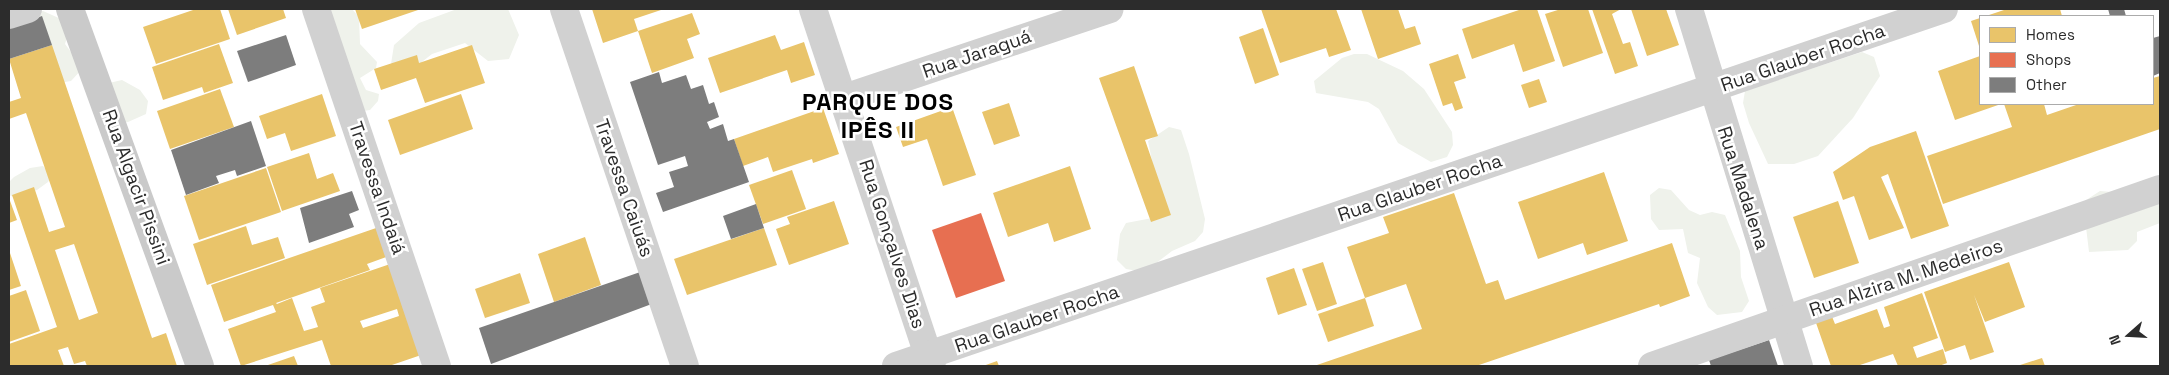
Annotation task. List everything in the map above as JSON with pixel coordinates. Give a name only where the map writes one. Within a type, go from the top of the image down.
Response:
[{"type":"street","points":[[9,15],[28,9]]},
{"type":"street","name":"Rua Algacir Pissini","points":[[70,9],[200,366]]},
{"type":"street","name":"Travessa Indaiá","points":[[316,9],[438,366]]},
{"type":"street","name":"Travessa Caiuás","points":[[564,9],[685,366]]},
{"type":"street","name":"Rua Gonçalves Dias","points":[[814,9],[930,361]]},
{"type":"street","name":"Rua Jaraguá","points":[[844,98],[1110,9]]},
{"type":"street","name":"Rua Madalena","points":[[1688,9],[1711,90],[1799,366]]},
{"type":"street","name":"Rua Glauber Rocha","points":[[896,366],[930,361],[1944,9]]},
{"type":"street","name":"Rua Alzira M. Medeiros","points":[[1652,366],[2160,189]]},
{"type":"shaded area","points":[[311,9],[352,9],[359,17],[360,44],[377,62],[376,68],[360,78],[366,90],[379,94],[378,101],[370,110],[363,111]]},
{"type":"shaded area","points":[[457,9],[508,9],[519,35],[509,59],[488,61],[465,43],[432,54],[409,72],[391,64],[394,45],[419,23]]},
{"type":"shaded area","points":[[43,11],[61,19],[69,31],[65,44],[83,68],[71,81],[59,83],[37,12]]},
{"type":"shaded area","points":[[1862,52],[1874,57],[1880,76],[1853,118],[1818,156],[1794,164],[1768,164],[1749,123],[1743,103],[1745,91]]},
{"type":"shaded area","points":[[1354,54],[1367,54],[1403,71],[1424,89],[1452,132],[1453,145],[1447,157],[1431,162],[1398,143],[1379,109],[1368,102],[1316,93],[1314,81],[1342,58]]},
{"type":"shaded area","points":[[122,80],[140,90],[148,101],[146,114],[122,123],[109,83]]},
{"type":"shaded area","points":[[1169,127],[1181,130],[1189,154],[1205,219],[1203,232],[1195,241],[1172,251],[1151,267],[1138,271],[1126,269],[1117,260],[1120,234],[1126,223],[1163,216],[1148,141]]},
{"type":"shaded area","points":[[43,166],[52,176],[48,182],[37,190],[14,197],[9,195],[9,182],[14,177],[30,168]]},
{"type":"shaded area","points":[[1659,188],[1671,190],[1689,210],[1700,215],[1712,212],[1725,215],[1740,251],[1741,277],[1749,301],[1742,312],[1717,315],[1708,307],[1697,283],[1700,258],[1688,253],[1683,229],[1659,230],[1651,219],[1650,195]]},
{"type":"shaded area","points":[[2100,191],[2160,196],[2160,223],[2137,232],[2137,241],[2128,250],[2089,252],[2083,202]]},
{"type":"building: Homes","points":[[196,9],[220,9],[230,39],[156,64],[143,27]]},
{"type":"building: Homes","points":[[228,9],[283,9],[286,18],[237,35]]},
{"type":"building: Homes","points":[[355,9],[421,9],[362,29]]},
{"type":"building: Homes","points":[[592,9],[664,9],[634,19],[638,31],[603,43]]},
{"type":"building: Homes","points":[[1261,9],[1336,9],[1351,50],[1329,57],[1326,48],[1280,63]]},
{"type":"building: Homes","points":[[1361,9],[1398,9],[1405,29],[1415,26],[1421,44],[1378,59]]},
{"type":"building: Homes","points":[[1522,9],[1537,9],[1555,61],[1523,72],[1514,44],[1472,59],[1462,29]]},
{"type":"building: Homes","points":[[1561,9],[1588,9],[1603,53],[1563,67],[1545,14]]},
{"type":"building: Homes","points":[[1592,9],[1621,9],[1612,14],[1623,44],[1630,42],[1638,66],[1615,74]]},
{"type":"building: Homes","points":[[1631,9],[1666,9],[1679,45],[1647,56]]},
{"type":"building: Homes","points":[[2007,9],[2060,9],[2062,15],[1989,15]]},
{"type":"building: Homes","points":[[692,13],[700,34],[687,39],[694,58],[652,73],[638,31]]},
{"type":"building: Homes","points":[[1979,18],[1979,46],[1971,21]]},
{"type":"building: Homes","points":[[1263,28],[1279,75],[1255,84],[1239,37]]},
{"type":"building: Homes","points":[[775,35],[781,50],[804,42],[815,75],[791,83],[787,70],[720,93],[708,58]]},
{"type":"building: Homes","points":[[219,44],[233,83],[204,93],[202,87],[163,100],[152,67]]},
{"type":"building: Homes","points":[[52,45],[152,338],[166,333],[177,366],[87,366],[85,361],[74,364],[68,347],[58,350],[64,366],[9,366],[9,344],[57,327],[12,195],[34,187],[49,232],[65,227],[26,113],[9,119],[9,102],[21,98],[9,59]],"holes":[[[74,244],[98,313],[79,320],[55,250]]]},
{"type":"building: Homes","points":[[472,45],[485,83],[425,103],[416,78],[381,90],[374,69],[417,55],[419,63]]},
{"type":"building: Homes","points":[[1458,54],[1466,78],[1454,82],[1463,108],[1455,111],[1452,103],[1443,106],[1429,64]]},
{"type":"building: Homes","points":[[1979,56],[1979,105],[1998,105],[1955,120],[1938,71]]},
{"type":"building: Homes","points":[[1134,66],[1158,136],[1145,140],[1171,215],[1151,222],[1099,78]]},
{"type":"building: Homes","points":[[2160,76],[2160,129],[1943,204],[1927,156],[2012,127],[2004,105],[2044,105],[2047,115],[2076,105],[2154,105],[2154,78]]},
{"type":"building: Homes","points":[[1539,79],[1547,102],[1529,108],[1521,85]]},
{"type":"building: Homes","points":[[220,89],[234,127],[170,149],[157,111]]},
{"type":"building: Homes","points":[[322,94],[336,136],[291,151],[285,133],[267,139],[259,116]]},
{"type":"building: Homes","points":[[461,94],[473,129],[400,155],[388,120]]},
{"type":"building: Homes","points":[[1009,103],[1020,136],[994,145],[982,112]]},
{"type":"building: Homes","points":[[952,107],[976,175],[943,186],[927,139],[903,147],[896,127]]},
{"type":"building: Homes","points":[[823,108],[839,154],[813,163],[812,159],[773,172],[768,157],[743,166],[734,139]]},
{"type":"building: Homes","points":[[1916,131],[1949,226],[1911,239],[1888,174],[1881,177],[1904,228],[1869,240],[1854,196],[1843,200],[1833,172],[1870,147]]},
{"type":"building: Homes","points":[[309,153],[317,179],[333,173],[340,191],[282,211],[267,167]]},
{"type":"building: Homes","points":[[1070,166],[1091,229],[1054,242],[1048,223],[1008,237],[993,193]]},
{"type":"building: Homes","points":[[266,168],[281,212],[199,240],[184,196]]},
{"type":"building: Homes","points":[[792,170],[806,209],[763,224],[749,185]]},
{"type":"building: Homes","points":[[1604,172],[1628,241],[1587,255],[1583,243],[1538,259],[1518,202]]},
{"type":"building: Homes","points":[[1454,193],[1486,284],[1498,280],[1505,300],[1672,243],[1690,296],[1660,307],[1659,304],[1476,366],[1314,366],[1422,329],[1406,284],[1365,298],[1347,247],[1389,233],[1383,217]]},
{"type":"building: Homes","points":[[9,198],[17,220],[9,223]]},
{"type":"building: Homes","points":[[834,201],[849,244],[789,265],[776,229],[790,224],[787,217]]},
{"type":"building: Homes","points":[[1838,201],[1859,263],[1814,278],[1793,217]]},
{"type":"building: Homes","points":[[246,226],[252,245],[278,237],[285,258],[207,285],[193,244]]},
{"type":"building: Homes","points":[[379,227],[389,256],[367,264],[370,270],[276,303],[292,298],[304,331],[318,327],[311,307],[325,302],[320,288],[396,262],[427,353],[389,366],[331,366],[322,340],[241,366],[228,329],[276,312],[273,305],[224,322],[211,285]],"holes":[[[397,309],[399,316],[363,328],[360,321]]]},
{"type":"building: Homes","points":[[764,228],[777,265],[687,295],[674,259]]},
{"type":"building: Homes","points":[[585,237],[601,285],[554,302],[538,254]]},
{"type":"building: Homes","points":[[9,250],[21,286],[9,290]]},
{"type":"building: Homes","points":[[1323,262],[1337,304],[1317,311],[1302,269]]},
{"type":"building: Homes","points":[[2009,262],[2025,307],[1985,322],[1974,295],[1994,352],[1970,360],[1965,345],[1945,352],[1924,292]]},
{"type":"building: Homes","points":[[1294,268],[1307,305],[1278,315],[1266,278]]},
{"type":"building: Homes","points":[[520,273],[530,303],[485,318],[475,289]]},
{"type":"building: Homes","points":[[26,290],[40,331],[9,342],[9,296]]},
{"type":"building: Homes","points":[[1922,293],[1938,338],[1913,347],[1917,358],[1943,349],[1947,363],[1939,366],[1898,366],[1893,354],[1857,366],[1831,366],[1815,320],[1831,314],[1835,324],[1877,309],[1884,328],[1890,326],[1884,307]]},
{"type":"building: Homes","points":[[1365,298],[1374,326],[1328,342],[1318,314]]},
{"type":"building: Homes","points":[[294,356],[298,366],[265,366]]},
{"type":"building: Homes","points":[[2042,358],[2045,366],[2017,366]]},
{"type":"building: Homes","points":[[997,361],[999,366],[983,366]]},
{"type":"building: Shops","points":[[981,213],[1005,281],[956,298],[932,230]]},
{"type":"building: Other","points":[[2108,9],[2124,9],[2126,15],[2110,15]]},
{"type":"building: Other","points":[[42,16],[52,45],[9,59],[9,28]]},
{"type":"building: Other","points":[[286,35],[296,65],[248,82],[237,51]]},
{"type":"building: Other","points":[[2160,36],[2160,73],[2154,76],[2154,38]]},
{"type":"building: Other","points":[[659,72],[662,83],[686,75],[691,89],[703,85],[709,104],[714,102],[719,117],[707,122],[710,129],[723,124],[728,141],[734,139],[749,182],[663,212],[656,193],[674,187],[669,172],[688,166],[685,156],[658,165],[630,82]]},
{"type":"building: Other","points":[[251,121],[266,166],[237,176],[235,170],[216,176],[219,183],[186,195],[171,150]]},
{"type":"building: Other","points":[[352,191],[359,210],[349,214],[354,227],[309,243],[300,208]]},
{"type":"building: Other","points":[[756,204],[764,228],[731,239],[723,216]]},
{"type":"building: Other","points":[[646,270],[657,302],[491,364],[479,328]]},
{"type":"building: Other","points":[[1769,340],[1778,366],[1711,366],[1709,360]]},
{"type":"district","name":"PARQUE DOS IPÊS II","points":[[878,116]]}]
